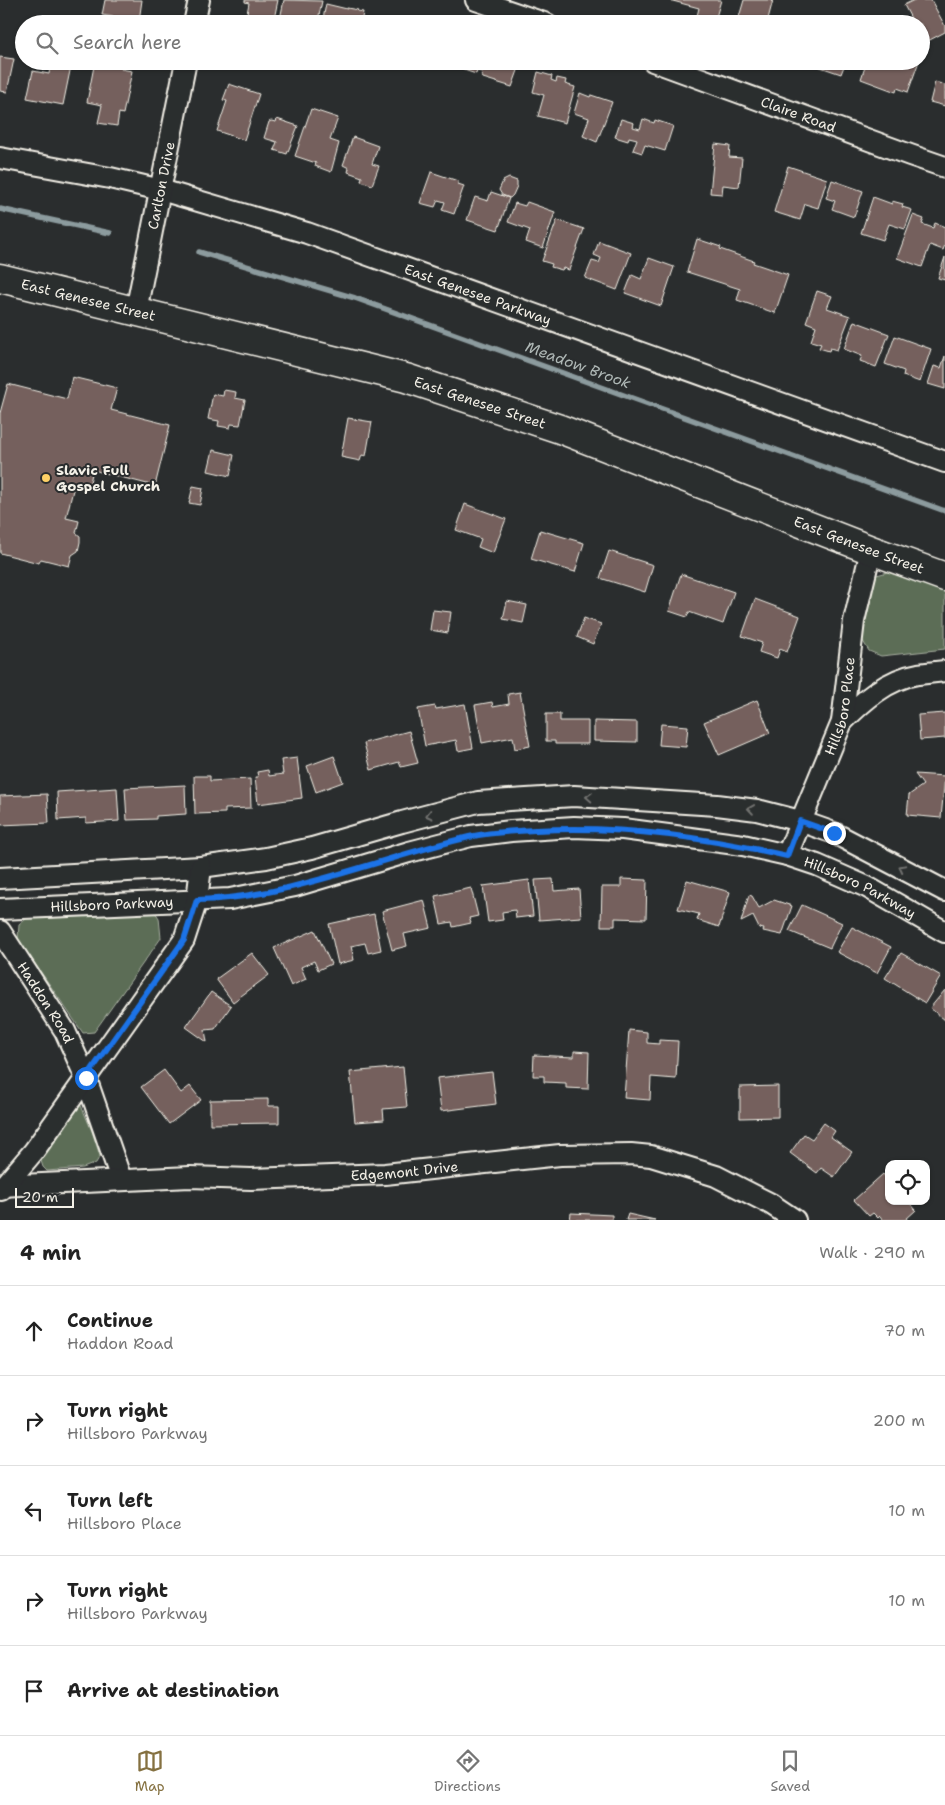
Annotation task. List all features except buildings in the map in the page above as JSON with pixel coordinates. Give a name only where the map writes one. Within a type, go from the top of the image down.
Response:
[{"type":"main road","name":"East Genesee Street","points":[[0,278],[406,378],[560,429],[945,577]]},
{"type":"street","points":[[196,15],[199,0]]},
{"type":"street","points":[[476,0],[520,15]]},
{"type":"street","name":"Carlton Drive","points":[[136,311],[184,70]]},
{"type":"street","name":"Claire Road","points":[[677,70],[945,166]]},
{"type":"street","name":"East Genesee Parkway","points":[[0,158],[110,178],[160,190],[307,232],[945,462]]},
{"type":"street","name":"Hillsboro Place","points":[[787,856],[842,722],[854,621],[871,550]]},
{"type":"street","points":[[842,722],[865,700],[895,681],[916,674],[945,671]]},
{"type":"street","points":[[0,878],[201,867],[266,858],[312,848],[478,802],[584,797],[717,805],[757,810],[800,821],[834,833],[945,891]]},
{"type":"street","name":"Hillsboro Parkway","points":[[0,909],[230,900],[295,886],[471,836],[511,831],[574,828],[623,829],[743,845],[817,865],[867,888],[945,932]]},
{"type":"street","points":[[2,1187],[34,1151],[184,940],[197,900],[201,867]]},
{"type":"street","name":"Haddon Road","points":[[0,931],[65,1031],[86,1078],[121,1179]]},
{"type":"street","name":"Edgemont Drive","points":[[2,1187],[121,1179],[385,1174],[560,1155],[631,1154],[651,1156],[716,1176],[771,1204],[794,1220]]},
{"type":"green space","points":[[888,572],[945,591],[945,649],[881,656],[869,651],[861,638],[860,620],[873,576]]},
{"type":"green space","points":[[153,909],[159,918],[161,938],[94,1032],[83,1033],[18,939],[19,925],[32,914]]},
{"type":"green space","points":[[79,1101],[100,1156],[96,1163],[83,1168],[47,1171],[41,1161]]},
{"type":"waterway","name":"Meadow Brook","points":[[0,209],[110,233]]},
{"type":"waterway","name":"Meadow Brook","points":[[199,252],[355,298],[945,511]]},
{"type":"place","name":"Slavic Full Gospel Church","points":[[46,478]]},
{"type":"route","points":[[86,1078],[184,940],[197,900],[230,900],[295,886],[409,852],[471,836],[511,831],[574,828],[623,829],[743,845],[787,856],[800,821],[834,833]]}]
